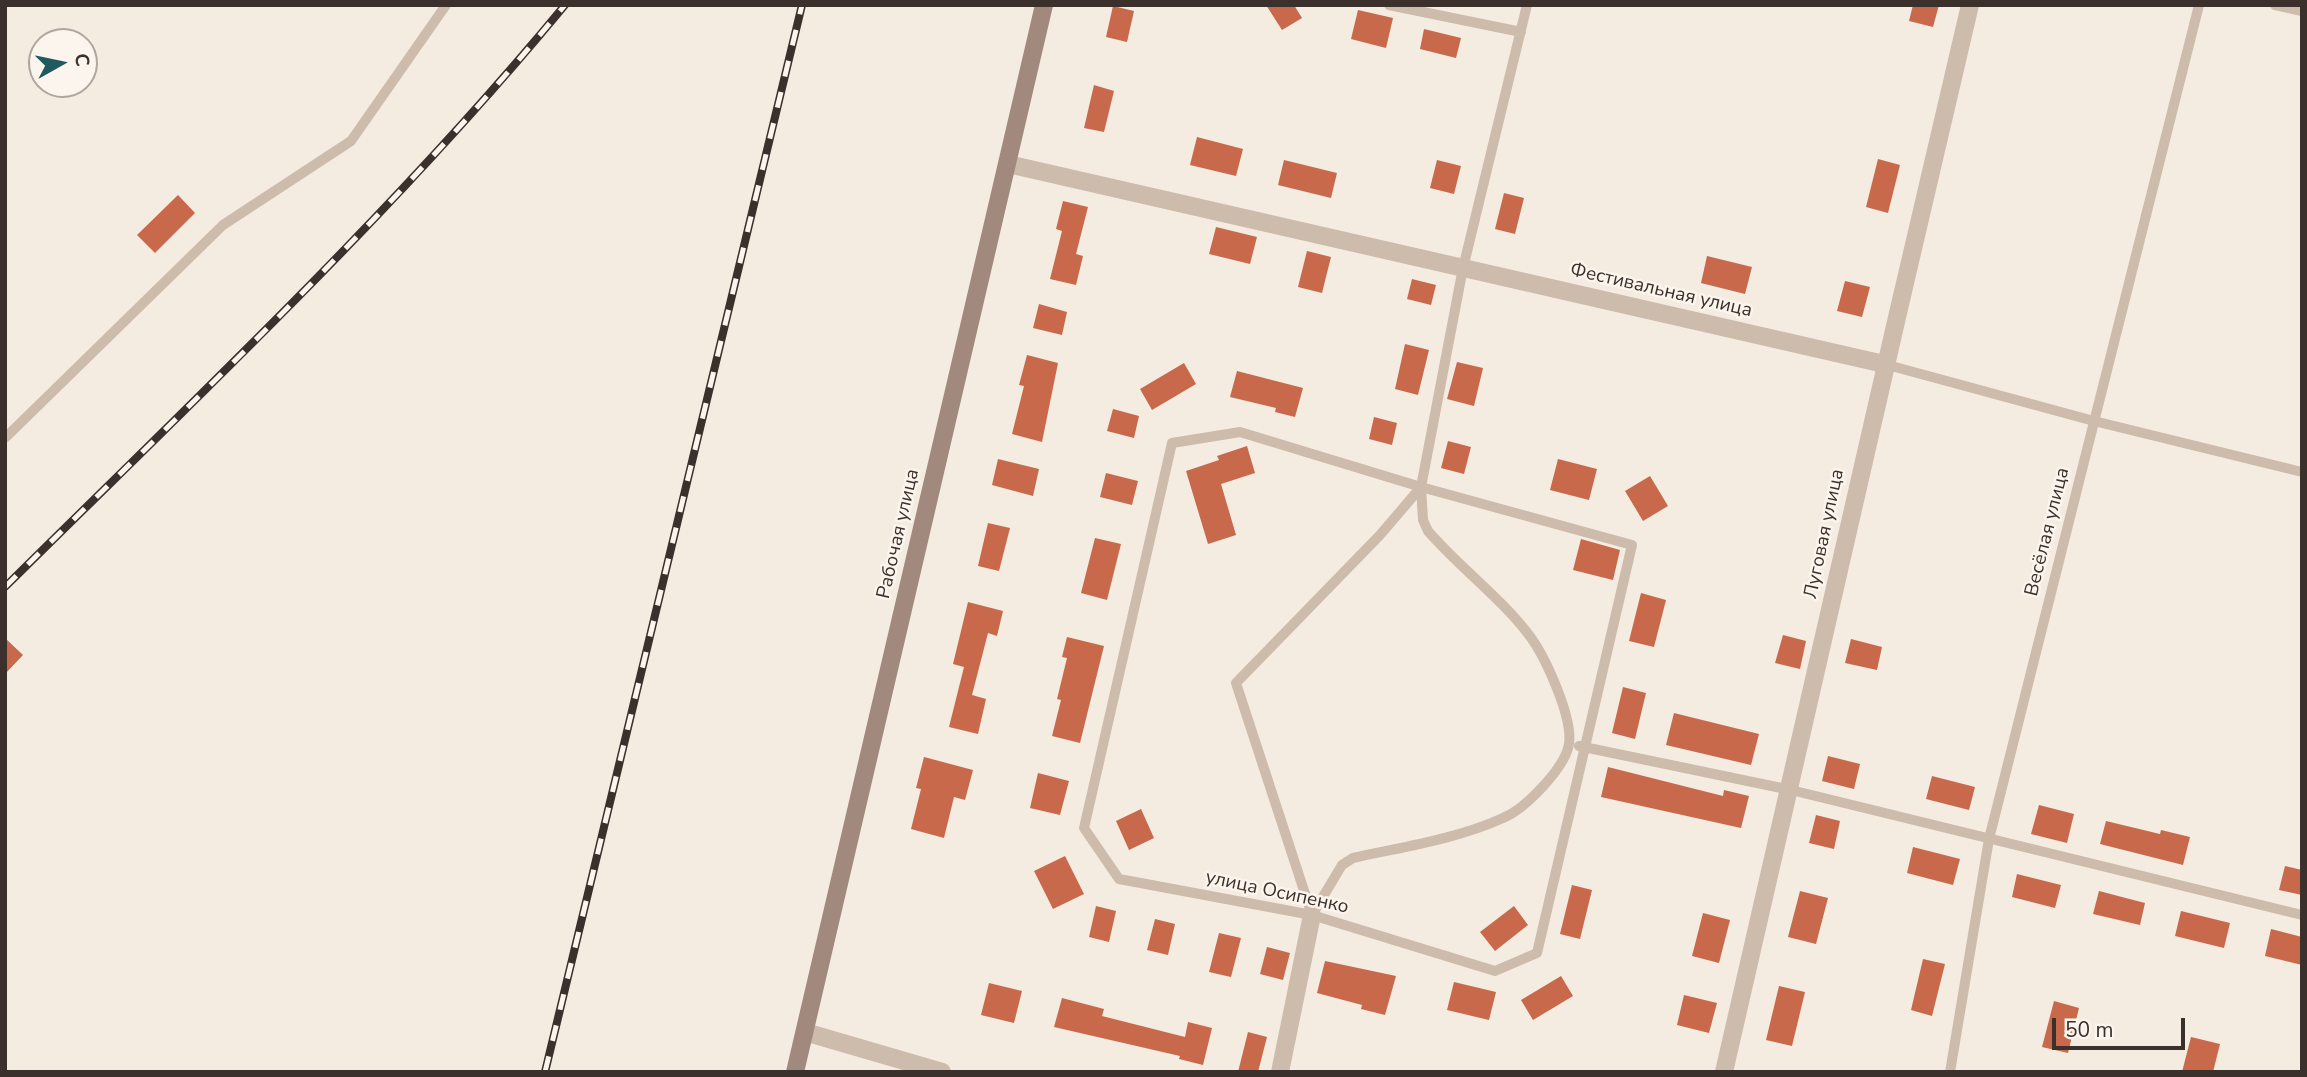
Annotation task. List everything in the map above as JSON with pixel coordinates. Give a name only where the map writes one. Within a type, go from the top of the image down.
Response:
[{"type":"main road","name":"Рабочая улица","points":[[795,1072],[1044,5]]},
{"type":"street","name":"Луговая улица","points":[[1724,1072],[1791,790],[1884,364],[1970,5]]},
{"type":"street","name":"Фестивальная улица","points":[[1008,164],[1884,364]]},
{"type":"street","points":[[1280,1072],[1312,915]]},
{"type":"street","points":[[805,1032],[942,1072]]},
{"type":"lane","points":[[5,438],[223,225],[351,141],[446,5]]},
{"type":"lane","points":[[1389,5],[1521,32]]},
{"type":"lane","points":[[1312,915],[1342,864],[1353,858],[1504,818],[1530,802],[1552,776],[1569,744],[1564,712],[1551,672],[1528,635],[1428,531],[1423,520],[1421,487],[1463,268],[1527,5]]},
{"type":"lane","name":"Весёлая улица","points":[[1950,1072],[1989,839],[2199,5]]},
{"type":"lane","points":[[2275,5],[2302,11]]},
{"type":"lane","name":"Фестивальная улица","points":[[1884,364],[2094,421],[2302,472]]},
{"type":"lane","name":"улица Осипенко","points":[[1240,432],[1421,487],[1632,545],[1537,953],[1495,971],[1312,915],[1119,879],[1084,828],[1172,443],[1240,432]]},
{"type":"lane","points":[[1312,915],[1236,683],[1380,535],[1421,487]]},
{"type":"lane","points":[[1569,744],[1791,790],[2302,915]]},
{"type":"building","points":[[1266,5],[1294,5],[1302,18],[1282,30]]},
{"type":"building","points":[[1913,5],[1939,5],[1933,27],[1909,21]]},
{"type":"building","points":[[1113,6],[1134,11],[1127,42],[1106,37]]},
{"type":"building","points":[[1358,10],[1393,18],[1386,48],[1351,39]]},
{"type":"building","points":[[1424,29],[1461,38],[1456,58],[1420,49]]},
{"type":"building","points":[[1094,85],[1114,91],[1104,132],[1084,128]]},
{"type":"building","points":[[1197,137],[1243,149],[1236,176],[1190,165]]},
{"type":"building","points":[[1878,159],[1900,165],[1888,213],[1866,207]]},
{"type":"building","points":[[1284,160],[1337,173],[1331,198],[1278,185]]},
{"type":"building","points":[[1437,160],[1461,166],[1454,194],[1430,188]]},
{"type":"building","points":[[1504,193],[1524,198],[1515,234],[1495,229]]},
{"type":"building","points":[[178,195],[195,213],[155,253],[137,235]]},
{"type":"building","points":[[1063,201],[1088,207],[1076,254],[1083,256],[1076,285],[1050,279],[1062,231],[1056,229]]},
{"type":"building","points":[[1216,227],[1257,237],[1250,264],[1209,254]]},
{"type":"building","points":[[1307,251],[1331,257],[1322,293],[1298,287]]},
{"type":"building","points":[[1707,256],[1752,267],[1745,294],[1701,283]]},
{"type":"building","points":[[1412,279],[1436,285],[1431,305],[1407,299]]},
{"type":"building","points":[[1845,281],[1870,287],[1862,317],[1837,311]]},
{"type":"building","points":[[1039,304],[1067,312],[1062,335],[1033,328]]},
{"type":"building","points":[[1405,344],[1429,350],[1418,395],[1395,389]]},
{"type":"building","points":[[1027,355],[1058,363],[1042,442],[1012,434],[1024,386],[1019,385]]},
{"type":"building","points":[[1457,362],[1483,368],[1474,406],[1447,399]]},
{"type":"building","points":[[1184,363],[1196,384],[1152,410],[1140,389]]},
{"type":"building","points":[[1237,371],[1303,388],[1295,417],[1275,412],[1276,408],[1230,397]]},
{"type":"building","points":[[1113,409],[1139,416],[1134,438],[1107,431]]},
{"type":"building","points":[[1374,417],[1397,423],[1392,445],[1369,439]]},
{"type":"building","points":[[1448,441],[1471,447],[1464,474],[1441,468]]},
{"type":"building","points":[[1247,446],[1255,473],[1221,484],[1236,535],[1208,544],[1186,471],[1219,460],[1217,456]]},
{"type":"building","points":[[998,459],[1039,469],[1033,496],[992,485]]},
{"type":"building","points":[[1558,459],[1597,469],[1589,500],[1550,490]]},
{"type":"building","points":[[1106,473],[1138,481],[1132,505],[1100,497]]},
{"type":"building","points":[[1650,476],[1668,506],[1643,521],[1625,491]]},
{"type":"building","points":[[988,523],[1010,528],[999,571],[978,566]]},
{"type":"building","points":[[1095,538],[1121,544],[1107,600],[1081,593]]},
{"type":"building","points":[[1581,539],[1620,550],[1613,580],[1573,570]]},
{"type":"building","points":[[1641,593],[1666,600],[1654,647],[1629,641]]},
{"type":"building","points":[[968,602],[1003,611],[997,636],[988,633],[972,695],[986,699],[978,734],[949,727],[964,667],[953,664]]},
{"type":"building","points":[[1783,635],[1806,641],[1800,669],[1775,663]]},
{"type":"building","points":[[1067,637],[1104,646],[1080,743],[1052,736],[1061,700],[1057,699],[1067,658],[1062,657]]},
{"type":"building","points":[[5,638],[23,655],[5,674]]},
{"type":"building","points":[[1851,639],[1882,647],[1877,670],[1845,663]]},
{"type":"building","points":[[1623,687],[1646,693],[1635,739],[1612,733]]},
{"type":"building","points":[[1674,713],[1759,734],[1751,765],[1666,745]]},
{"type":"building","points":[[1828,756],[1860,764],[1854,789],[1822,781]]},
{"type":"building","points":[[924,757],[973,770],[965,800],[954,797],[944,838],[911,829],[921,789],[916,788]]},
{"type":"building","points":[[1608,767],[1723,796],[1724,790],[1749,796],[1741,828],[1601,797]]},
{"type":"building","points":[[1038,773],[1069,781],[1060,815],[1030,808]]},
{"type":"building","points":[[1932,776],[1975,787],[1969,810],[1926,799]]},
{"type":"building","points":[[2039,805],[2074,814],[2067,843],[2031,834]]},
{"type":"building","points":[[1141,809],[1154,838],[1129,850],[1116,821]]},
{"type":"building","points":[[1816,815],[1840,821],[1834,849],[1809,843]]},
{"type":"building","points":[[2106,821],[2160,834],[2161,830],[2190,837],[2183,865],[2100,844]]},
{"type":"building","points":[[1913,847],[1960,859],[1953,885],[1907,873]]},
{"type":"building","points":[[1065,856],[1084,894],[1053,909],[1034,871]]},
{"type":"building","points":[[2285,866],[2302,870],[2302,895],[2279,890]]},
{"type":"building","points":[[2017,874],[2061,885],[2055,908],[2012,897]]},
{"type":"building","points":[[1572,885],[1592,890],[1580,939],[1560,934]]},
{"type":"building","points":[[1800,891],[1828,898],[1816,944],[1788,937]]},
{"type":"building","points":[[2099,891],[2145,903],[2140,925],[2093,914]]},
{"type":"building","points":[[1096,906],[1116,911],[1109,942],[1089,937]]},
{"type":"building","points":[[1514,906],[1528,925],[1495,951],[1480,932]]},
{"type":"building","points":[[2181,911],[2230,923],[2224,948],[2175,936]]},
{"type":"building","points":[[1703,913],[1730,920],[1719,963],[1692,956]]},
{"type":"building","points":[[1155,919],[1175,924],[1168,955],[1147,950]]},
{"type":"building","points":[[2271,929],[2302,937],[2302,965],[2265,956]]},
{"type":"building","points":[[1219,933],[1241,938],[1231,977],[1209,972]]},
{"type":"building","points":[[1267,947],[1290,953],[1283,980],[1260,974]]},
{"type":"building","points":[[1923,959],[1945,964],[1932,1016],[1911,1010]]},
{"type":"building","points":[[1325,961],[1396,976],[1385,1015],[1361,1009],[1362,1005],[1317,993]]},
{"type":"building","points":[[1561,976],[1573,996],[1533,1020],[1521,1000]]},
{"type":"building","points":[[1454,982],[1496,992],[1489,1020],[1447,1010]]},
{"type":"building","points":[[989,983],[1022,991],[1014,1023],[981,1015]]},
{"type":"building","points":[[1779,986],[1805,992],[1792,1046],[1766,1040]]},
{"type":"building","points":[[1684,995],[1717,1003],[1709,1033],[1677,1025]]},
{"type":"building","points":[[1062,998],[1104,1009],[1102,1016],[1185,1037],[1188,1022],[1212,1028],[1203,1065],[1179,1059],[1180,1056],[1054,1027]]},
{"type":"building","points":[[2054,1001],[2079,1008],[2068,1053],[2042,1047]]},
{"type":"building","points":[[1248,1032],[1267,1037],[1258,1072],[1238,1072]]},
{"type":"building","points":[[2191,1037],[2220,1044],[2213,1072],[2182,1072]]},
{"type":"railway","points":[[5,587],[363,230],[500,82],[565,5]]},
{"type":"railway","points":[[545,1072],[802,5]]}]
